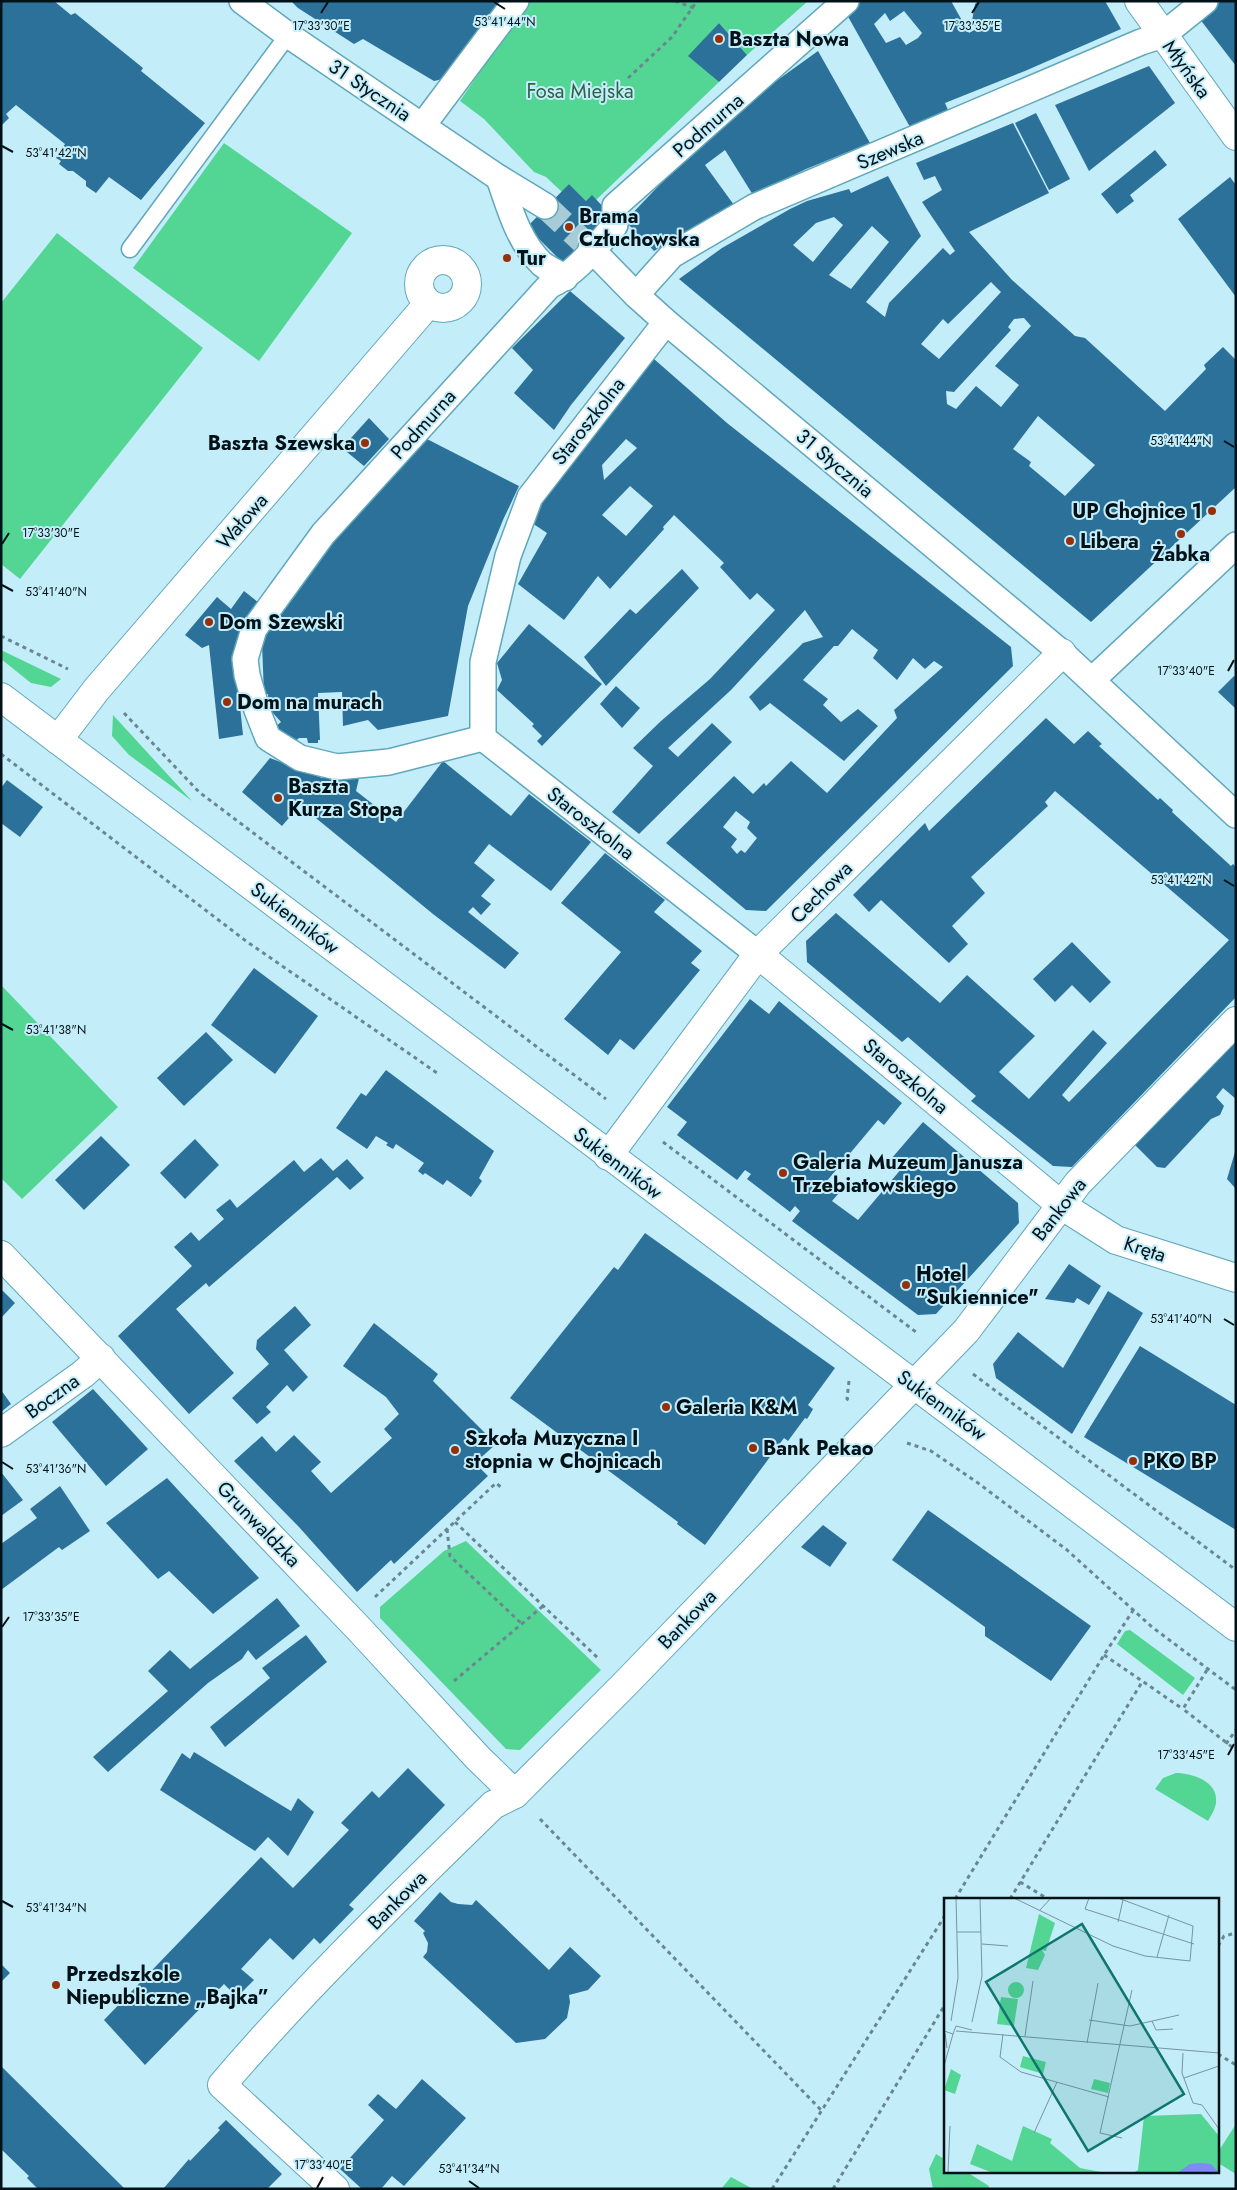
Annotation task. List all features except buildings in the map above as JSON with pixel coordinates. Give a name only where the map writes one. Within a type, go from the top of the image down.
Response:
[{"type":"street","name":"31 Stycznia","points":[[242,1],[288,35],[499,178],[545,206]]},
{"type":"street","points":[[423,125],[516,1]]},
{"type":"street","name":"Podmurna","points":[[483,738],[390,762],[337,767],[300,758],[268,738],[257,710],[247,675],[245,659],[254,629],[323,534],[548,286],[565,278],[615,225],[615,206],[846,1]]},
{"type":"street","name":"Młyńska","points":[[1139,1],[1236,136]]},
{"type":"street","name":"Szewska","points":[[636,295],[672,256],[754,208],[1141,42],[1162,35],[1205,1]]},
{"type":"street","points":[[499,178],[517,230],[527,246],[543,265],[565,278]]},
{"type":"street","name":"31 Stycznia","points":[[591,250],[666,322],[1062,653],[1236,815]]},
{"type":"street","name":"Wałowa","points":[[58,740],[96,690],[428,304]]},
{"type":"street","name":"Staroszkolna","points":[[666,322],[530,497],[508,556],[483,662],[483,738],[758,954],[1061,1205]]},
{"type":"street","points":[[1087,676],[1236,545]]},
{"type":"street","name":"Cechowa","points":[[608,1156],[758,954],[1062,653]]},
{"type":"street","name":"Sukienników","points":[[1,697],[608,1156],[1236,1627]]},
{"type":"street","name":"Bankowa","points":[[335,2189],[222,2085],[268,2030],[376,1920],[493,1805],[516,1794],[966,1331],[1078,1183],[1236,1021]]},
{"type":"street","name":"Kręta","points":[[1061,1205],[1116,1240],[1236,1278]]},
{"type":"street","name":"Grunwaldzka","points":[[1,1255],[101,1358],[478,1758],[516,1794]]},
{"type":"street","name":"Boczna","points":[[1,1433],[84,1374],[101,1358]]},
{"type":"lane","points":[[130,249],[288,35]]},
{"type":"path","points":[[676,1],[694,8]]},
{"type":"path","points":[[628,78],[672,37],[694,8],[697,1]]},
{"type":"path","points":[[1,636],[68,669]]},
{"type":"path","points":[[119,707],[199,792],[601,1096]]},
{"type":"path","points":[[1,754],[246,941],[444,1078]]},
{"type":"path","points":[[655,1136],[917,1333]]},
{"type":"path","points":[[847,1399],[849,1378]]},
{"type":"path","points":[[977,1378],[1236,1570]]},
{"type":"path","points":[[906,1442],[931,1451],[1067,1550],[1152,1627],[1236,1690]]},
{"type":"path","points":[[371,1601],[496,1483],[503,1489]]},
{"type":"path","points":[[455,1522],[605,1664]]},
{"type":"path","points":[[447,1529],[450,1556],[522,1624]]},
{"type":"path","points":[[449,1685],[544,1606]]},
{"type":"path","points":[[956,1898],[1104,1655],[1134,1610]]},
{"type":"path","points":[[1104,1655],[1183,1709],[1236,1750]]},
{"type":"path","points":[[1183,1709],[1207,1670]]},
{"type":"path","points":[[1011,1898],[1142,1682]]},
{"type":"path","points":[[1226,1744],[1236,1730]]},
{"type":"path","points":[[516,1794],[822,2111]]},
{"type":"path","points":[[1020,1882],[1046,1898]]},
{"type":"path","points":[[772,2188],[944,1917]]},
{"type":"path","points":[[1220,1943],[1224,1936],[1236,1933]]},
{"type":"path","points":[[833,2189],[944,2007]]},
{"type":"path","points":[[1220,2055],[1236,2065]]},
{"type":"green space","name":"Fosa Miejska","points":[[528,1],[808,1],[747,55],[719,23],[689,56],[719,82],[596,200],[592,196],[586,201],[569,184],[562,192],[546,177],[534,172],[484,119],[460,101]]},
{"type":"green space","points":[[224,143],[352,233],[259,361],[133,268]]},
{"type":"green space","points":[[57,233],[203,348],[20,579],[1,564],[1,303]]},
{"type":"green space","points":[[1,650],[61,679],[51,687],[31,683],[1,659]]},
{"type":"green space","points":[[113,715],[192,801],[129,755],[112,736]]},
{"type":"green space","points":[[1,985],[118,1107],[22,1199],[1,1178]]},
{"type":"green space","points":[[466,1541],[601,1670],[520,1750],[506,1749],[380,1618],[380,1607],[444,1551]]},
{"type":"green space","points":[[1130,1630],[1195,1678],[1183,1695],[1117,1644],[1125,1631]]},
{"type":"green space","points":[[1176,1773],[1195,1776],[1207,1782],[1215,1792],[1216,1804],[1208,1821],[1155,1789],[1163,1778]]},
{"type":"green space","points":[[1236,2124],[1236,2174],[1220,2164],[1220,2149]]},
{"type":"green space","points":[[936,2154],[944,2159],[944,2172],[967,2172],[989,2186],[988,2189],[933,2189],[929,2169]]},
{"type":"green space","points":[[731,2177],[753,2189],[721,2189]]},
{"type":"tunnel","points":[[545,206],[591,249]]},
{"type":"place","name":"Baszta Nowa","points":[[719,39]]},
{"type":"place","name":"Brama Człuchowska","points":[[569,227]]},
{"type":"place","name":"Tur","points":[[507,258]]},
{"type":"place","name":"Baszta Szewska","points":[[365,443]]},
{"type":"place","name":"UP Chojnice 1","points":[[1212,511]]},
{"type":"place","name":"Żabka","points":[[1181,534]]},
{"type":"place","name":"Libera","points":[[1070,541]]},
{"type":"place","name":"Dom Szewski","points":[[209,622]]},
{"type":"place","name":"Dom na murach","points":[[227,702]]},
{"type":"place","name":"Baszta Kurza Stopa","points":[[278,798]]},
{"type":"place","name":"Galeria Muzeum Janusza Trzebiatowskiego","points":[[783,1173]]},
{"type":"place","name":"Hotel \"Sukiennice\"","points":[[906,1285]]},
{"type":"place","name":"Galeria K&M","points":[[666,1407]]},
{"type":"place","name":"Bank Pekao","points":[[753,1448]]},
{"type":"place","name":"Szkoła Muzyczna I stopnia w Chojnicach","points":[[455,1450]]},
{"type":"place","name":"PKO BP","points":[[1133,1461]]},
{"type":"place","name":"Przedszkole Niepubliczne „Bajka”","points":[[56,1985]]}]
